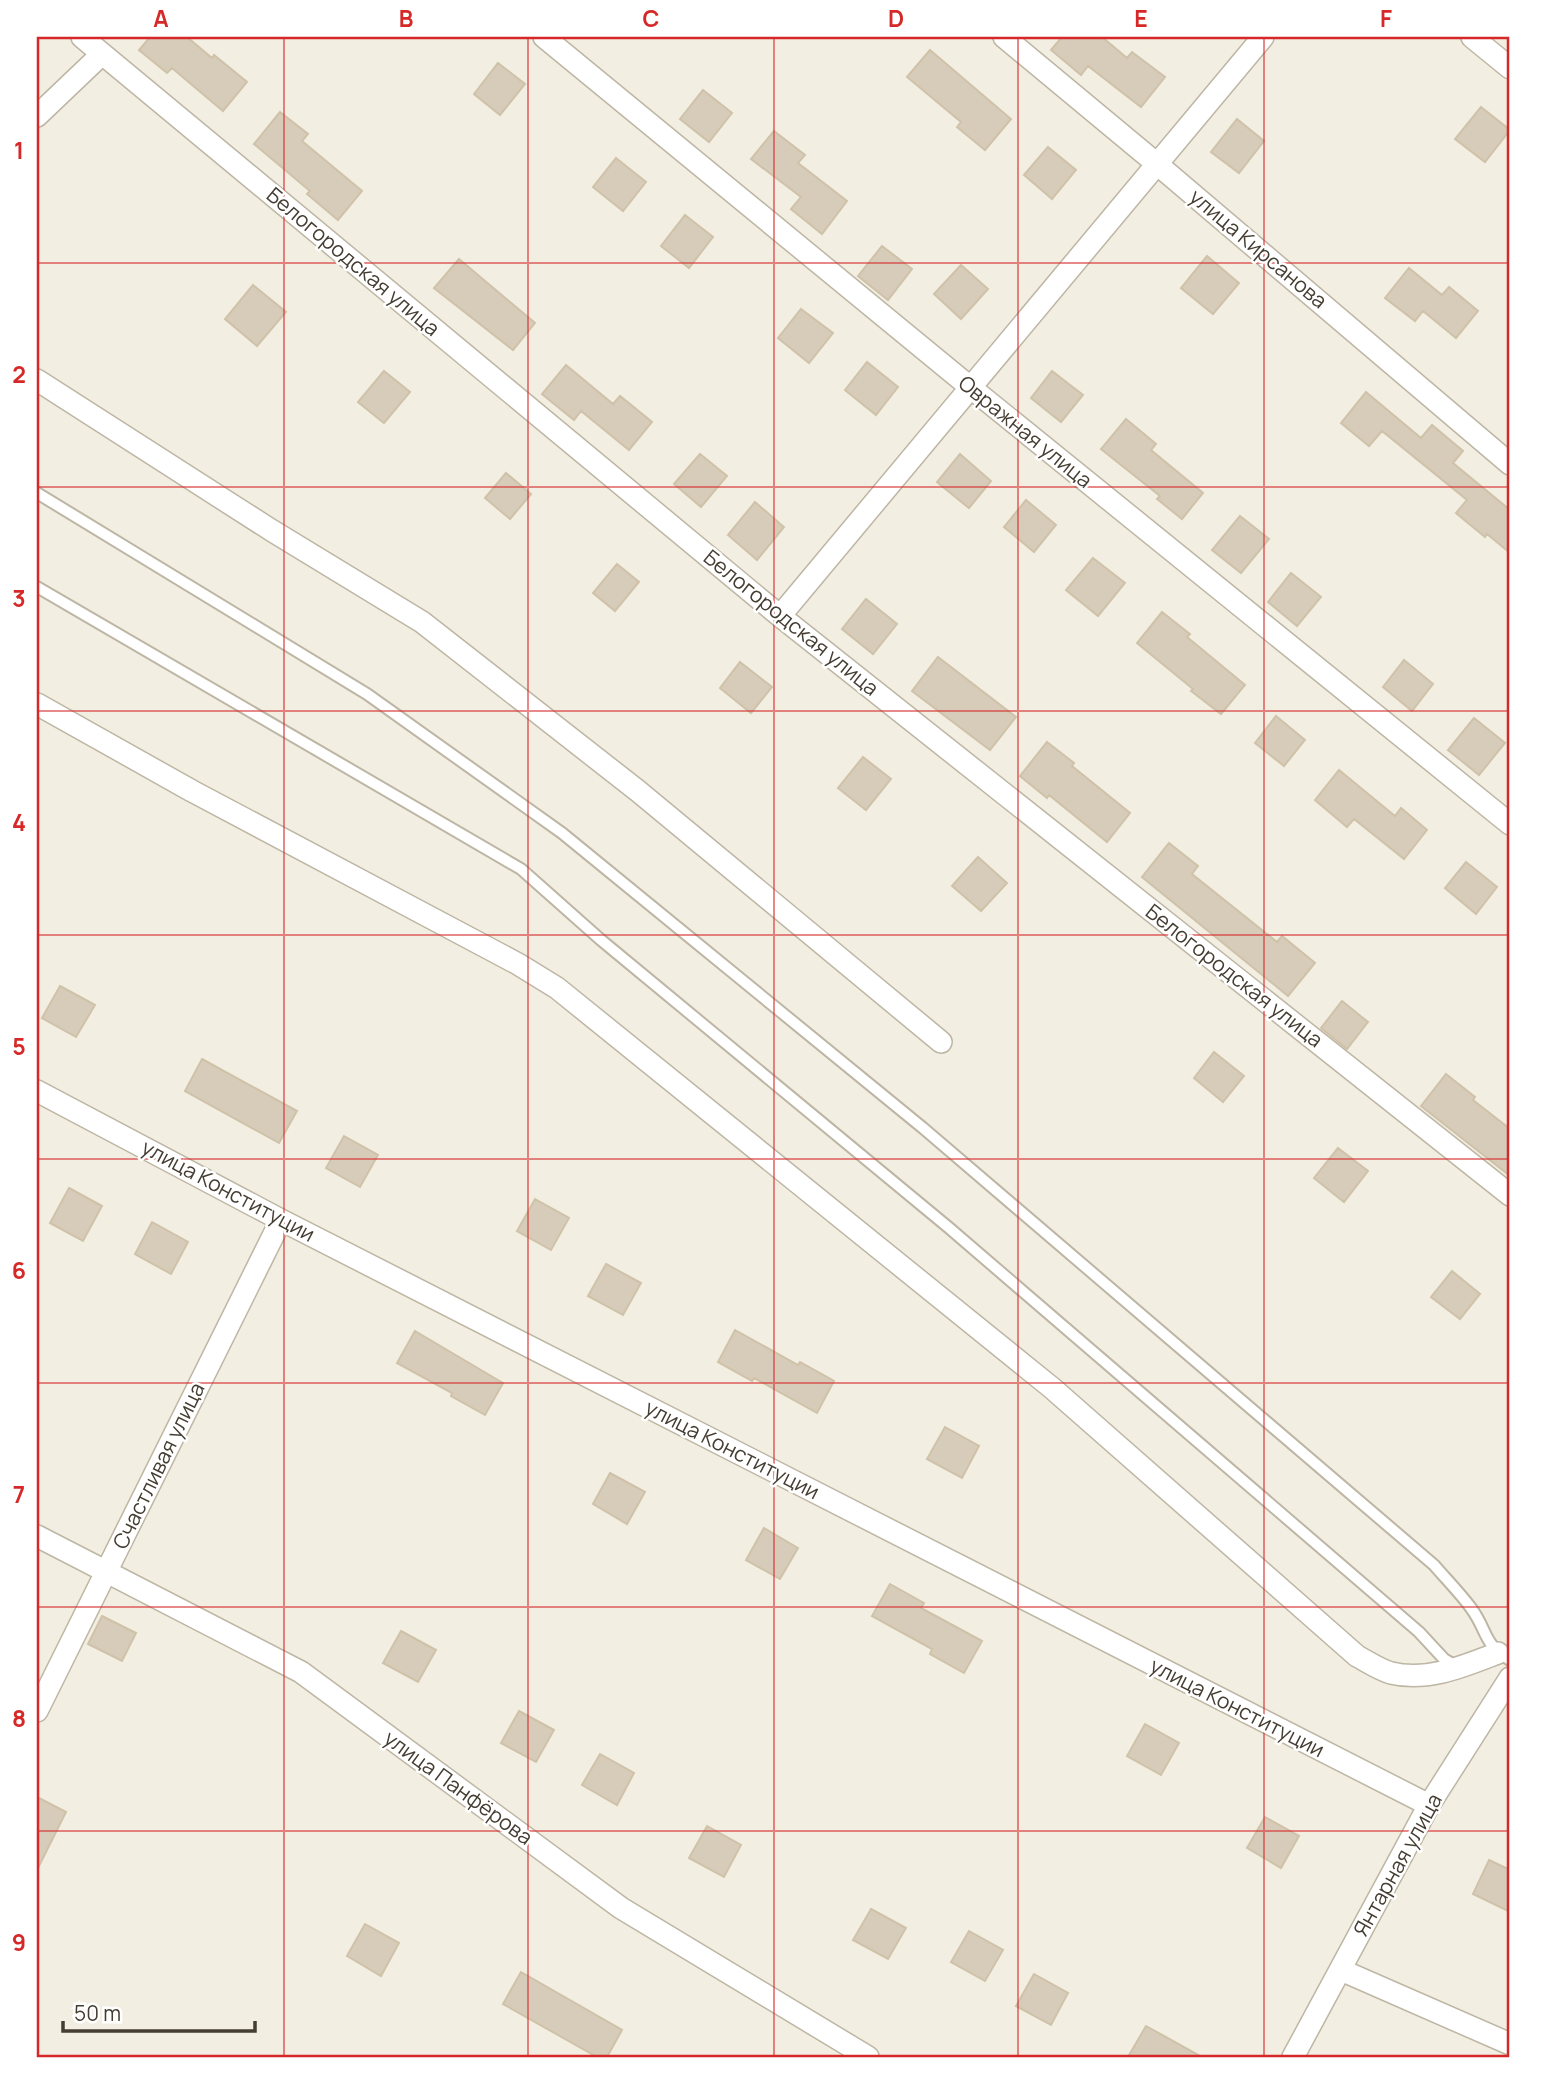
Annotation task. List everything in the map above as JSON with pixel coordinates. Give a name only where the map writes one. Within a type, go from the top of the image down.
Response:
[{"type":"street","name":"Белогородская улица","points":[[82,37],[780,616],[1510,1195]]},
{"type":"street","name":"Овражная улица","points":[[544,37],[970,387],[1510,824]]},
{"type":"street","name":"улица Кирсанова","points":[[1004,37],[1510,464]]},
{"type":"street","points":[[780,616],[1263,37]]},
{"type":"street","points":[[1472,37],[1510,68]]},
{"type":"street","points":[[37,116],[102,54]]},
{"type":"street","points":[[37,380],[271,530],[422,622],[638,791],[941,1042]]},
{"type":"street","points":[[37,704],[192,791],[518,964],[557,988],[1052,1388],[1357,1656],[1390,1673],[1422,1675],[1504,1656]]},
{"type":"street","name":"улица Конституции","points":[[37,1091],[281,1220],[1429,1805]]},
{"type":"street","name":"Счастливая улица","points":[[37,1712],[281,1220]]},
{"type":"street","name":"улица Панфёрова","points":[[37,1536],[301,1672],[621,1908],[868,2057]]},
{"type":"street","name":"Янтарная улица","points":[[1293,2057],[1429,1805],[1510,1678]]},
{"type":"street","points":[[1341,1970],[1510,2044]]},
{"type":"lane","points":[[37,493],[367,694],[562,833],[923,1128],[1434,1565],[1471,1609],[1488,1643],[1504,1656]]},
{"type":"lane","points":[[37,587],[521,869],[601,940],[959,1236],[1419,1632],[1444,1659],[1459,1668]]},
{"type":"building","points":[[150,37],[187,37],[247,82],[223,111],[172,68],[167,73],[139,50]]},
{"type":"building","points":[[1062,37],[1102,37],[1127,58],[1132,52],[1165,77],[1141,107],[1088,66],[1081,75],[1051,50]]},
{"type":"building","points":[[930,50],[1011,119],[985,150],[957,127],[961,122],[907,77]]},
{"type":"building","points":[[498,63],[525,84],[500,115],[474,94]]},
{"type":"building","points":[[703,90],[732,113],[709,142],[680,119]]},
{"type":"building","points":[[1481,107],[1510,130],[1485,162],[1455,139]]},
{"type":"building","points":[[280,112],[308,134],[302,141],[362,191],[338,220],[307,194],[310,191],[254,144]]},
{"type":"building","points":[[1237,119],[1264,141],[1239,173],[1211,152]]},
{"type":"building","points":[[774,131],[805,155],[798,163],[847,201],[822,234],[791,209],[801,197],[751,159]]},
{"type":"building","points":[[1048,147],[1076,170],[1052,199],[1024,175]]},
{"type":"building","points":[[616,158],[646,182],[623,211],[593,187]]},
{"type":"building","points":[[685,215],[713,237],[689,268],[661,246]]},
{"type":"building","points":[[882,246],[912,269],[888,300],[858,276]]},
{"type":"building","points":[[1207,256],[1239,283],[1213,314],[1181,288]]},
{"type":"building","points":[[459,259],[535,323],[513,350],[434,288]]},
{"type":"building","points":[[961,265],[988,289],[961,319],[934,294]]},
{"type":"building","points":[[1409,268],[1442,295],[1449,287],[1478,311],[1456,338],[1423,311],[1415,321],[1385,298]]},
{"type":"building","points":[[253,285],[286,312],[257,346],[225,319]]},
{"type":"building","points":[[801,309],[833,333],[809,363],[778,338]]},
{"type":"building","points":[[867,362],[898,387],[876,415],[845,390]]},
{"type":"building","points":[[566,365],[613,404],[620,396],[652,422],[629,450],[581,411],[574,420],[542,394]]},
{"type":"building","points":[[384,371],[410,392],[384,423],[358,402]]},
{"type":"building","points":[[1052,371],[1083,395],[1061,422],[1031,398]]},
{"type":"building","points":[[1366,392],[1421,438],[1432,425],[1463,451],[1453,463],[1510,510],[1510,553],[1456,513],[1467,500],[1382,431],[1369,446],[1341,423]]},
{"type":"building","points":[[1126,419],[1156,444],[1151,450],[1203,493],[1182,519],[1157,499],[1160,496],[1101,449]]},
{"type":"building","points":[[700,454],[727,476],[701,507],[674,484]]},
{"type":"building","points":[[960,454],[991,481],[969,508],[937,482]]},
{"type":"building","points":[[506,473],[531,494],[510,519],[485,498]]},
{"type":"building","points":[[1026,500],[1056,525],[1034,552],[1004,527]]},
{"type":"building","points":[[755,502],[784,527],[757,560],[728,535]]},
{"type":"building","points":[[1240,516],[1269,539],[1241,573],[1212,550]]},
{"type":"building","points":[[1093,558],[1125,583],[1098,616],[1066,590]]},
{"type":"building","points":[[617,564],[639,582],[615,611],[593,593]]},
{"type":"building","points":[[1291,573],[1321,597],[1297,626],[1268,602]]},
{"type":"building","points":[[866,599],[897,624],[873,654],[842,629]]},
{"type":"building","points":[[1162,612],[1190,634],[1187,637],[1245,685],[1221,714],[1137,643]]},
{"type":"building","points":[[938,657],[1016,717],[990,750],[912,691]]},
{"type":"building","points":[[1404,660],[1433,684],[1412,711],[1383,687]]},
{"type":"building","points":[[740,662],[772,687],[751,713],[720,688]]},
{"type":"building","points":[[1276,716],[1305,740],[1284,766],[1255,743]]},
{"type":"building","points":[[1474,718],[1505,743],[1479,775],[1448,750]]},
{"type":"building","points":[[1047,742],[1130,813],[1107,842],[1049,795],[1047,798],[1020,776]]},
{"type":"building","points":[[863,757],[891,779],[866,810],[838,788]]},
{"type":"building","points":[[1339,770],[1395,816],[1401,808],[1427,830],[1404,859],[1354,819],[1347,827],[1315,800]]},
{"type":"building","points":[[1169,843],[1198,866],[1192,874],[1277,942],[1282,936],[1315,963],[1288,996],[1142,877]]},
{"type":"building","points":[[978,857],[1007,883],[981,911],[952,886]]},
{"type":"building","points":[[1466,862],[1497,887],[1476,914],[1445,888]]},
{"type":"building","points":[[60,986],[95,1005],[76,1037],[42,1018]]},
{"type":"building","points":[[1342,1001],[1368,1022],[1347,1049],[1321,1028]]},
{"type":"building","points":[[1214,1052],[1244,1076],[1223,1102],[1194,1078]]},
{"type":"building","points":[[202,1059],[297,1111],[279,1143],[185,1091]]},
{"type":"building","points":[[1446,1074],[1475,1097],[1473,1100],[1510,1129],[1510,1176],[1421,1106]]},
{"type":"building","points":[[344,1136],[378,1155],[360,1187],[326,1168]]},
{"type":"building","points":[[1338,1148],[1368,1171],[1344,1202],[1314,1178]]},
{"type":"building","points":[[69,1188],[102,1206],[83,1241],[50,1223]]},
{"type":"building","points":[[535,1199],[569,1218],[551,1250],[517,1231]]},
{"type":"building","points":[[152,1222],[188,1242],[171,1274],[135,1254]]},
{"type":"building","points":[[606,1264],[641,1283],[623,1315],[588,1296]]},
{"type":"building","points":[[1452,1271],[1480,1294],[1460,1319],[1431,1297]]},
{"type":"building","points":[[735,1330],[798,1365],[800,1362],[834,1381],[817,1413],[754,1378],[752,1381],[718,1362]]},
{"type":"building","points":[[415,1331],[503,1383],[485,1415],[451,1396],[452,1393],[397,1363]]},
{"type":"building","points":[[945,1427],[979,1446],[962,1478],[927,1459]]},
{"type":"building","points":[[610,1473],[645,1492],[627,1524],[593,1504]]},
{"type":"building","points":[[764,1528],[798,1548],[780,1579],[746,1560]]},
{"type":"building","points":[[890,1584],[924,1603],[921,1608],[982,1641],[964,1673],[930,1654],[932,1649],[872,1616]]},
{"type":"building","points":[[102,1616],[136,1633],[122,1661],[88,1644]]},
{"type":"building","points":[[401,1631],[436,1650],[418,1682],[383,1663]]},
{"type":"building","points":[[519,1711],[554,1730],[536,1762],[501,1743]]},
{"type":"building","points":[[1145,1724],[1179,1743],[1161,1775],[1127,1756]]},
{"type":"building","points":[[600,1754],[634,1773],[617,1805],[582,1785]]},
{"type":"building","points":[[37,1797],[66,1812],[37,1870]]},
{"type":"building","points":[[1265,1817],[1299,1836],[1281,1868],[1247,1848]]},
{"type":"building","points":[[707,1826],[741,1845],[724,1877],[689,1858]]},
{"type":"building","points":[[1489,1860],[1510,1870],[1510,1912],[1473,1894]]},
{"type":"building","points":[[871,1909],[906,1928],[888,1959],[853,1940]]},
{"type":"building","points":[[365,1924],[399,1943],[381,1976],[347,1956]]},
{"type":"building","points":[[969,1931],[1003,1950],[985,1981],[951,1962]]},
{"type":"building","points":[[521,1972],[622,2030],[607,2057],[597,2057],[503,2004]]},
{"type":"building","points":[[1034,1974],[1068,1993],[1051,2025],[1016,2006]]},
{"type":"building","points":[[1146,2026],[1202,2057],[1128,2057]]}]
